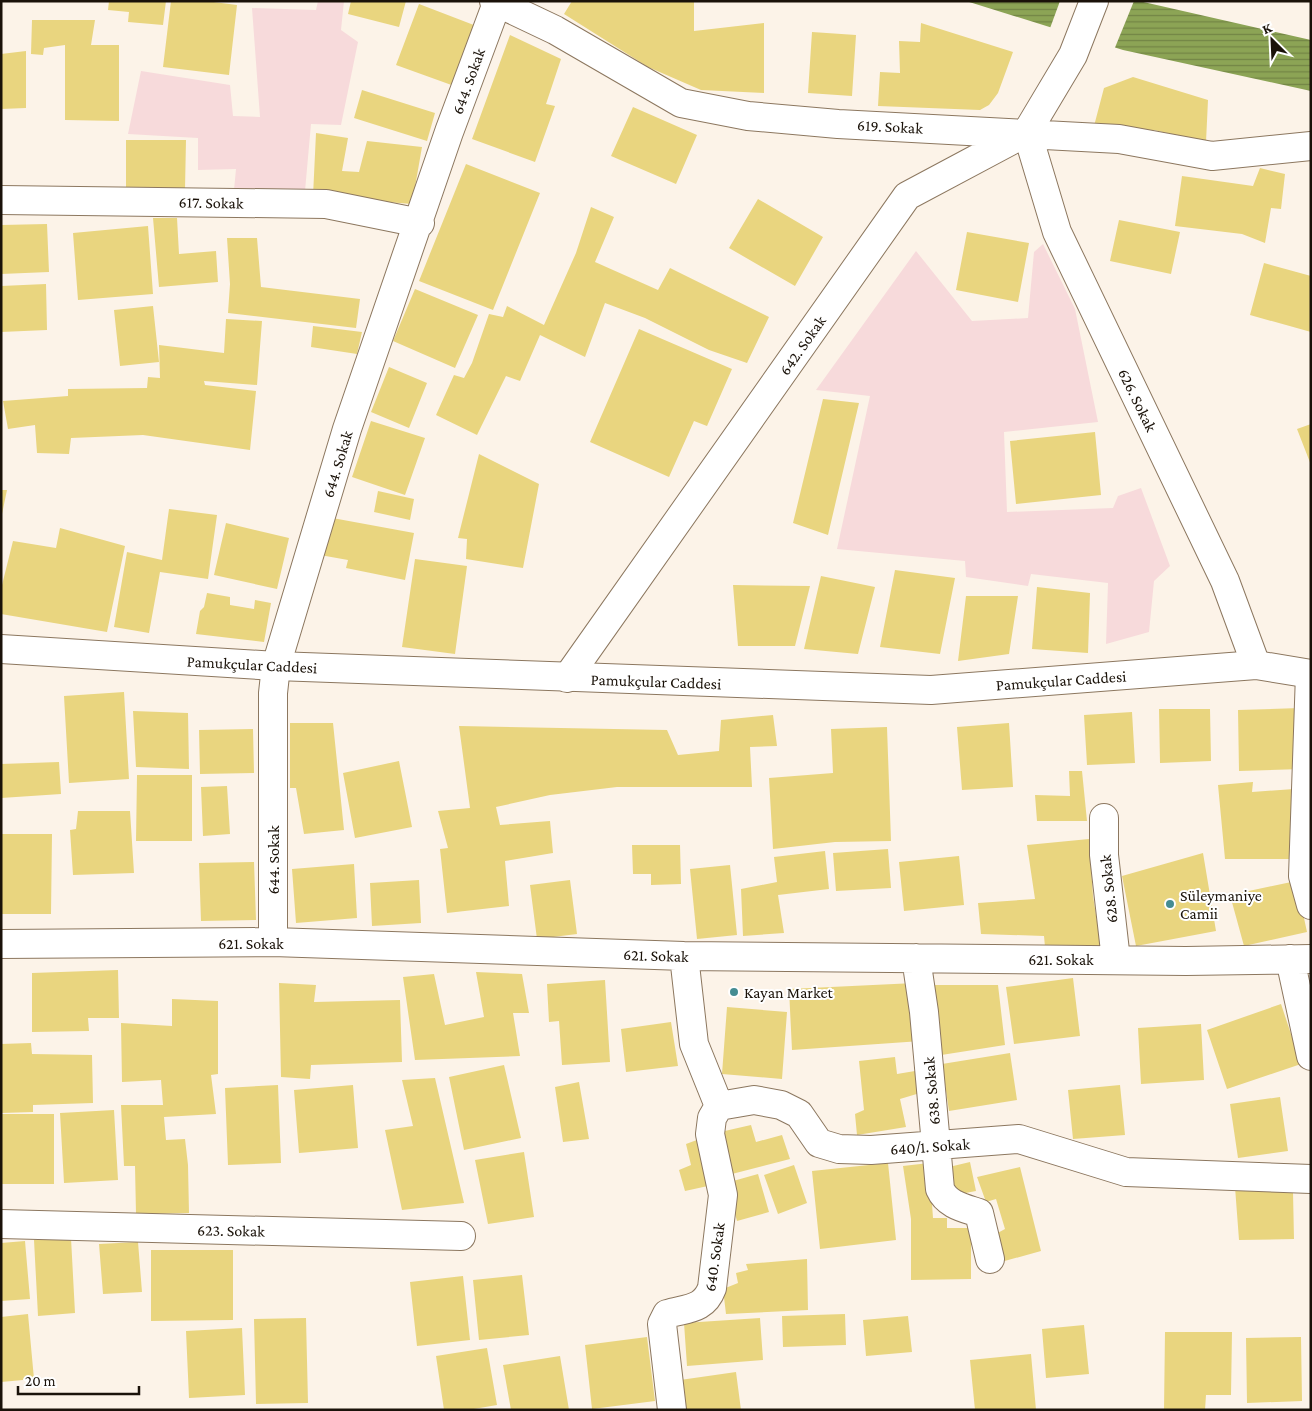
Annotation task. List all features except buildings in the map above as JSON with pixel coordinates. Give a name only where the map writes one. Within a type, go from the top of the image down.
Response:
[{"type":"street","points":[[1027,132],[1073,55],[1094,1]]},
{"type":"street","name":"619. Sokak","points":[[496,2],[555,30],[681,103],[748,116],[838,124],[1027,132],[1119,139],[1212,156],[1311,146]]},
{"type":"street","name":"644. Sokak","points":[[273,942],[273,693],[276,666],[347,429],[420,223],[449,132],[496,2]]},
{"type":"street","name":"626. Sokak","points":[[1027,132],[1057,232],[1225,580],[1256,666]]},
{"type":"street","name":"642. Sokak","points":[[568,678],[907,196],[1027,132]]},
{"type":"street","name":"617. Sokak","points":[[1,200],[326,204],[420,223]]},
{"type":"street","name":"Pamukçular Caddesi","points":[[1,649],[276,666],[931,690],[1256,666],[1310,674]]},
{"type":"street","points":[[1310,674],[1303,876],[1311,905]]},
{"type":"street","name":"628. Sokak","points":[[1104,818],[1104,855],[1116,960]]},
{"type":"street","name":"621. Sokak","points":[[1,944],[273,942],[684,956],[1116,960],[1300,959]]},
{"type":"street","points":[[684,956],[694,1044],[719,1106]]},
{"type":"street","name":"638. Sokak","points":[[916,958],[924,1012],[940,1189],[944,1196],[955,1204],[979,1213],[990,1258]]},
{"type":"street","points":[[1300,959],[1311,1056]]},
{"type":"street","name":"640/1. Sokak","points":[[719,1106],[754,1100],[781,1104],[799,1114],[819,1143],[839,1149],[871,1150],[1020,1139],[1126,1172],[1311,1179]]},
{"type":"street","name":"640. Sokak","points":[[672,1410],[662,1324],[667,1314],[702,1305],[708,1299],[712,1288],[723,1195],[710,1134],[712,1118],[719,1106]]},
{"type":"street","name":"623. Sokak","points":[[1,1224],[461,1236]]},
{"type":"shaded area","points":[[318,1],[344,1],[341,30],[358,42],[341,125],[311,124],[305,191],[234,190],[236,169],[198,170],[198,138],[128,134],[141,71],[230,85],[233,116],[260,117],[252,8],[316,10]]},
{"type":"shaded area","points":[[966,1],[1139,1],[1311,40],[1311,91],[1123,50]]},
{"type":"shaded area","points":[[1043,244],[1075,309],[1098,422],[1004,432],[1007,512],[1113,508],[1118,496],[1141,488],[1170,566],[1154,581],[1149,632],[1106,644],[1108,583],[1031,574],[1028,586],[966,577],[965,561],[837,549],[870,396],[816,390],[916,251],[972,321],[1028,318],[1034,252]]},
{"type":"pier","points":[[1060,1],[1134,1],[1114,50],[1049,31]]},
{"type":"place","name":"Süleymaniye Camii","points":[[1170,904]]},
{"type":"place","name":"Kayan Market","points":[[734,992]]}]
